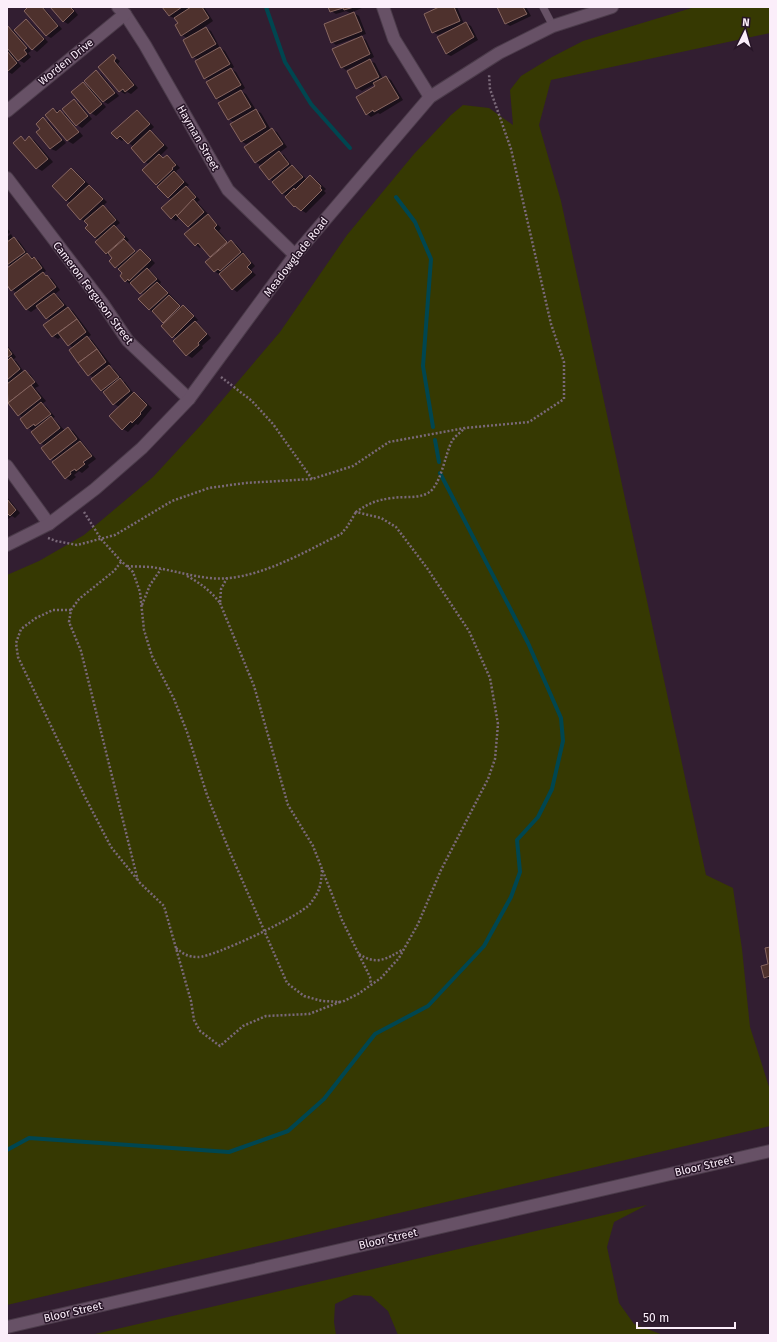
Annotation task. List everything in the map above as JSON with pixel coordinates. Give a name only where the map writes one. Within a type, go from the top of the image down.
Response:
[{"type":"street","points":[[383,7],[394,39],[430,97]]},
{"type":"street","name":"Meadowglade Road","points":[[7,545],[48,524],[95,489],[142,448],[189,399],[295,255],[430,97],[499,53],[553,26],[612,7]]},
{"type":"street","name":"Worden Drive","points":[[7,111],[122,10]]},
{"type":"street","name":"Hayman Street","points":[[122,10],[228,190],[295,255]]},
{"type":"street","name":"Cameron Ferguson Street","points":[[7,178],[103,304],[128,342],[189,399]]},
{"type":"street","points":[[7,466],[48,524]]},
{"type":"street","name":"Bloor Street","points":[[7,1327],[770,1151]]},
{"type":"lane","points":[[543,7],[553,26]]},
{"type":"path","points":[[33,532],[56,541],[76,545],[101,539],[115,535],[172,501],[210,488],[244,483],[312,480],[353,466],[389,442],[465,428],[529,422],[564,399],[564,362],[551,324],[511,149],[490,88],[487,61]]},
{"type":"path","points":[[211,369],[252,401],[273,424],[312,480]]},
{"type":"path","points":[[126,566],[161,569],[210,578],[245,576],[285,562],[341,534],[348,527],[356,512],[371,502],[393,498],[416,497],[430,492],[439,480],[444,460],[453,440],[465,428]]},
{"type":"path","points":[[77,503],[88,517],[101,539],[121,562],[133,572],[140,592],[144,630],[152,656],[174,699],[187,732],[210,802],[229,850],[287,983],[304,996],[322,1001],[342,1002]]},
{"type":"path","points":[[71,610],[53,610],[36,618],[21,630],[16,643],[18,657],[95,816],[112,847],[138,881],[164,906],[191,1001],[194,1020],[200,1031],[220,1046],[243,1026],[266,1016],[309,1014],[342,1002],[358,994],[385,973],[399,958],[418,924],[441,870],[488,779],[495,759],[498,724],[490,678],[470,631],[428,568],[396,527],[381,518],[356,512]]},
{"type":"path","points":[[121,562],[114,571],[79,599],[71,610],[69,622],[81,651],[138,881]]},
{"type":"path","points":[[141,605],[150,585],[161,569]]},
{"type":"path","points":[[185,574],[200,583],[214,595],[220,603],[254,686],[288,805],[313,846],[342,920],[370,977],[371,984]]},
{"type":"path","points":[[220,603],[221,589],[227,577]]},
{"type":"path","points":[[176,948],[187,956],[199,958],[221,952],[288,919],[309,905],[321,888],[322,870]]},
{"type":"path","points":[[358,954],[368,960],[379,961],[390,958],[403,950]]},
{"type":"shaded area","points":[[695,7],[770,7],[770,33],[551,80],[539,125],[561,201],[706,875],[733,888],[742,949],[750,1027],[770,1090],[770,1126],[7,1305],[7,575],[39,561],[84,535],[153,477],[201,425],[280,332],[347,235],[414,154],[451,115],[463,105],[489,108],[513,125],[510,90],[521,76],[552,57],[583,41]]},
{"type":"shaded area","points":[[647,1205],[614,1222],[607,1247],[619,1303],[634,1324],[663,1335],[398,1335],[388,1311],[371,1296],[354,1295],[335,1304],[334,1322],[336,1335],[91,1335]]},
{"type":"building","points":[[28,7],[42,7],[58,26],[46,36],[24,11]]},
{"type":"building","points":[[50,7],[70,7],[74,11],[63,22]]},
{"type":"building","points":[[162,7],[182,7],[169,16]]},
{"type":"building","points":[[191,7],[202,7],[209,18],[181,36],[175,25],[178,23],[174,18]]},
{"type":"building","points":[[328,7],[354,7],[344,10],[343,8],[330,12]]},
{"type":"building","points":[[439,7],[454,7],[460,21],[432,33],[424,14]]},
{"type":"building","points":[[497,7],[523,7],[527,14],[505,24]]},
{"type":"building","points":[[354,12],[362,31],[331,43],[324,24]]},
{"type":"building","points":[[26,19],[44,39],[32,50],[14,30]]},
{"type":"building","points":[[466,22],[474,37],[446,54],[437,37]]},
{"type":"building","points":[[7,25],[27,48],[24,50],[27,54],[18,61],[7,48]]},
{"type":"building","points":[[206,27],[216,44],[192,58],[183,40]]},
{"type":"building","points":[[362,36],[370,54],[341,68],[332,49]]},
{"type":"building","points":[[220,47],[230,64],[204,79],[195,61]]},
{"type":"building","points":[[7,51],[17,63],[7,72]]},
{"type":"building","points":[[113,54],[116,58],[114,61],[134,85],[125,92],[123,89],[119,92],[98,67]]},
{"type":"building","points":[[370,59],[379,77],[356,89],[347,71]]},
{"type":"building","points":[[231,68],[241,85],[216,99],[206,82]]},
{"type":"building","points":[[96,70],[115,93],[103,102],[84,81]]},
{"type":"building","points":[[386,76],[399,98],[374,112],[373,110],[366,115],[356,97],[375,86],[373,83]]},
{"type":"building","points":[[83,82],[102,104],[90,114],[71,92]]},
{"type":"building","points":[[241,90],[251,107],[228,120],[218,103]]},
{"type":"building","points":[[74,99],[88,116],[76,126],[62,109]]},
{"type":"building","points":[[53,108],[57,113],[60,110],[79,132],[67,141],[45,115]]},
{"type":"building","points":[[256,109],[266,127],[241,142],[230,124]]},
{"type":"building","points":[[137,110],[150,124],[128,144],[120,136],[117,139],[111,133]]},
{"type":"building","points":[[43,117],[62,140],[50,149],[36,132],[40,129],[36,124]]},
{"type":"building","points":[[272,128],[283,144],[255,163],[244,147]]},
{"type":"building","points":[[150,130],[164,145],[144,163],[131,148]]},
{"type":"building","points":[[21,136],[25,141],[29,136],[48,159],[36,169],[13,143]]},
{"type":"building","points":[[279,151],[289,164],[269,180],[259,167]]},
{"type":"building","points":[[159,154],[163,158],[167,155],[176,165],[156,185],[142,170]]},
{"type":"building","points":[[292,165],[303,177],[282,194],[272,182]]},
{"type":"building","points":[[71,168],[85,182],[66,201],[52,186]]},
{"type":"building","points":[[174,171],[184,182],[168,198],[157,187]]},
{"type":"building","points":[[310,175],[321,186],[320,188],[322,190],[301,211],[295,206],[294,207],[285,197],[294,188],[295,190]]},
{"type":"building","points":[[89,185],[103,199],[80,220],[67,205]]},
{"type":"building","points":[[186,186],[196,197],[177,216],[176,214],[171,219],[161,208]]},
{"type":"building","points":[[193,199],[204,212],[188,227],[177,216]]},
{"type":"building","points":[[103,205],[116,220],[95,238],[85,228],[88,225],[84,221]]},
{"type":"building","points":[[208,214],[217,225],[214,228],[227,242],[210,257],[198,243],[195,246],[184,234]]},
{"type":"building","points":[[114,225],[125,237],[106,254],[95,242]]},
{"type":"building","points":[[14,237],[25,252],[7,265],[7,242]]},
{"type":"building","points":[[124,239],[135,251],[115,268],[109,261],[112,258],[108,253]]},
{"type":"building","points":[[231,240],[241,252],[220,271],[218,269],[214,272],[205,262]]},
{"type":"building","points":[[140,249],[151,260],[129,281],[128,279],[125,282],[120,276],[122,273],[118,269]]},
{"type":"building","points":[[27,253],[32,259],[34,257],[42,268],[11,291],[7,285],[7,268]]},
{"type":"building","points":[[243,253],[251,263],[247,267],[252,272],[232,290],[219,274]]},
{"type":"building","points":[[147,268],[157,279],[140,294],[130,283]]},
{"type":"building","points":[[43,272],[56,287],[26,310],[14,294]]},
{"type":"building","points":[[157,282],[168,293],[149,310],[138,299]]},
{"type":"building","points":[[54,293],[64,305],[46,319],[36,306]]},
{"type":"building","points":[[169,295],[180,306],[163,323],[152,311]]},
{"type":"building","points":[[183,305],[194,316],[172,338],[161,326]]},
{"type":"building","points":[[68,307],[77,319],[52,337],[43,325]]},
{"type":"building","points":[[77,319],[86,332],[68,346],[58,333]]},
{"type":"building","points":[[195,321],[207,334],[198,343],[199,345],[186,356],[173,341]]},
{"type":"building","points":[[87,336],[97,349],[78,363],[69,350]]},
{"type":"building","points":[[7,347],[12,354],[7,358]]},
{"type":"building","points":[[97,349],[106,362],[88,376],[78,363]]},
{"type":"building","points":[[11,357],[20,369],[7,380],[7,361]]},
{"type":"building","points":[[109,365],[119,377],[101,391],[91,379]]},
{"type":"building","points":[[25,370],[35,382],[8,403],[7,384]]},
{"type":"building","points":[[120,378],[130,391],[113,405],[103,392]]},
{"type":"building","points":[[31,385],[41,398],[18,416],[8,403]]},
{"type":"building","points":[[134,392],[147,405],[132,423],[131,421],[122,430],[109,416]]},
{"type":"building","points":[[41,402],[51,414],[35,426],[34,424],[27,429],[20,419]]},
{"type":"building","points":[[51,416],[60,428],[40,444],[31,432]]},
{"type":"building","points":[[68,427],[77,439],[50,460],[41,448]]},
{"type":"building","points":[[80,441],[92,456],[83,462],[85,464],[76,471],[75,469],[70,472],[71,474],[65,479],[52,462]]},
{"type":"building","points":[[7,499],[16,510],[10,516],[7,513]]},
{"type":"building","points":[[770,947],[770,976],[764,978],[761,966],[768,964],[765,948]]},
{"type":"waterway","points":[[266,7],[285,62],[311,104],[350,148]]},
{"type":"waterway","points":[[396,197],[415,222],[431,259],[423,366],[433,427]]},
{"type":"waterway","points":[[435,440],[439,462]]},
{"type":"waterway","points":[[7,1150],[29,1138],[229,1152],[288,1131],[324,1099],[375,1034],[428,1006],[484,946],[511,897],[520,872],[517,840],[538,817],[552,789],[563,741],[561,718],[528,643],[440,473]]}]
